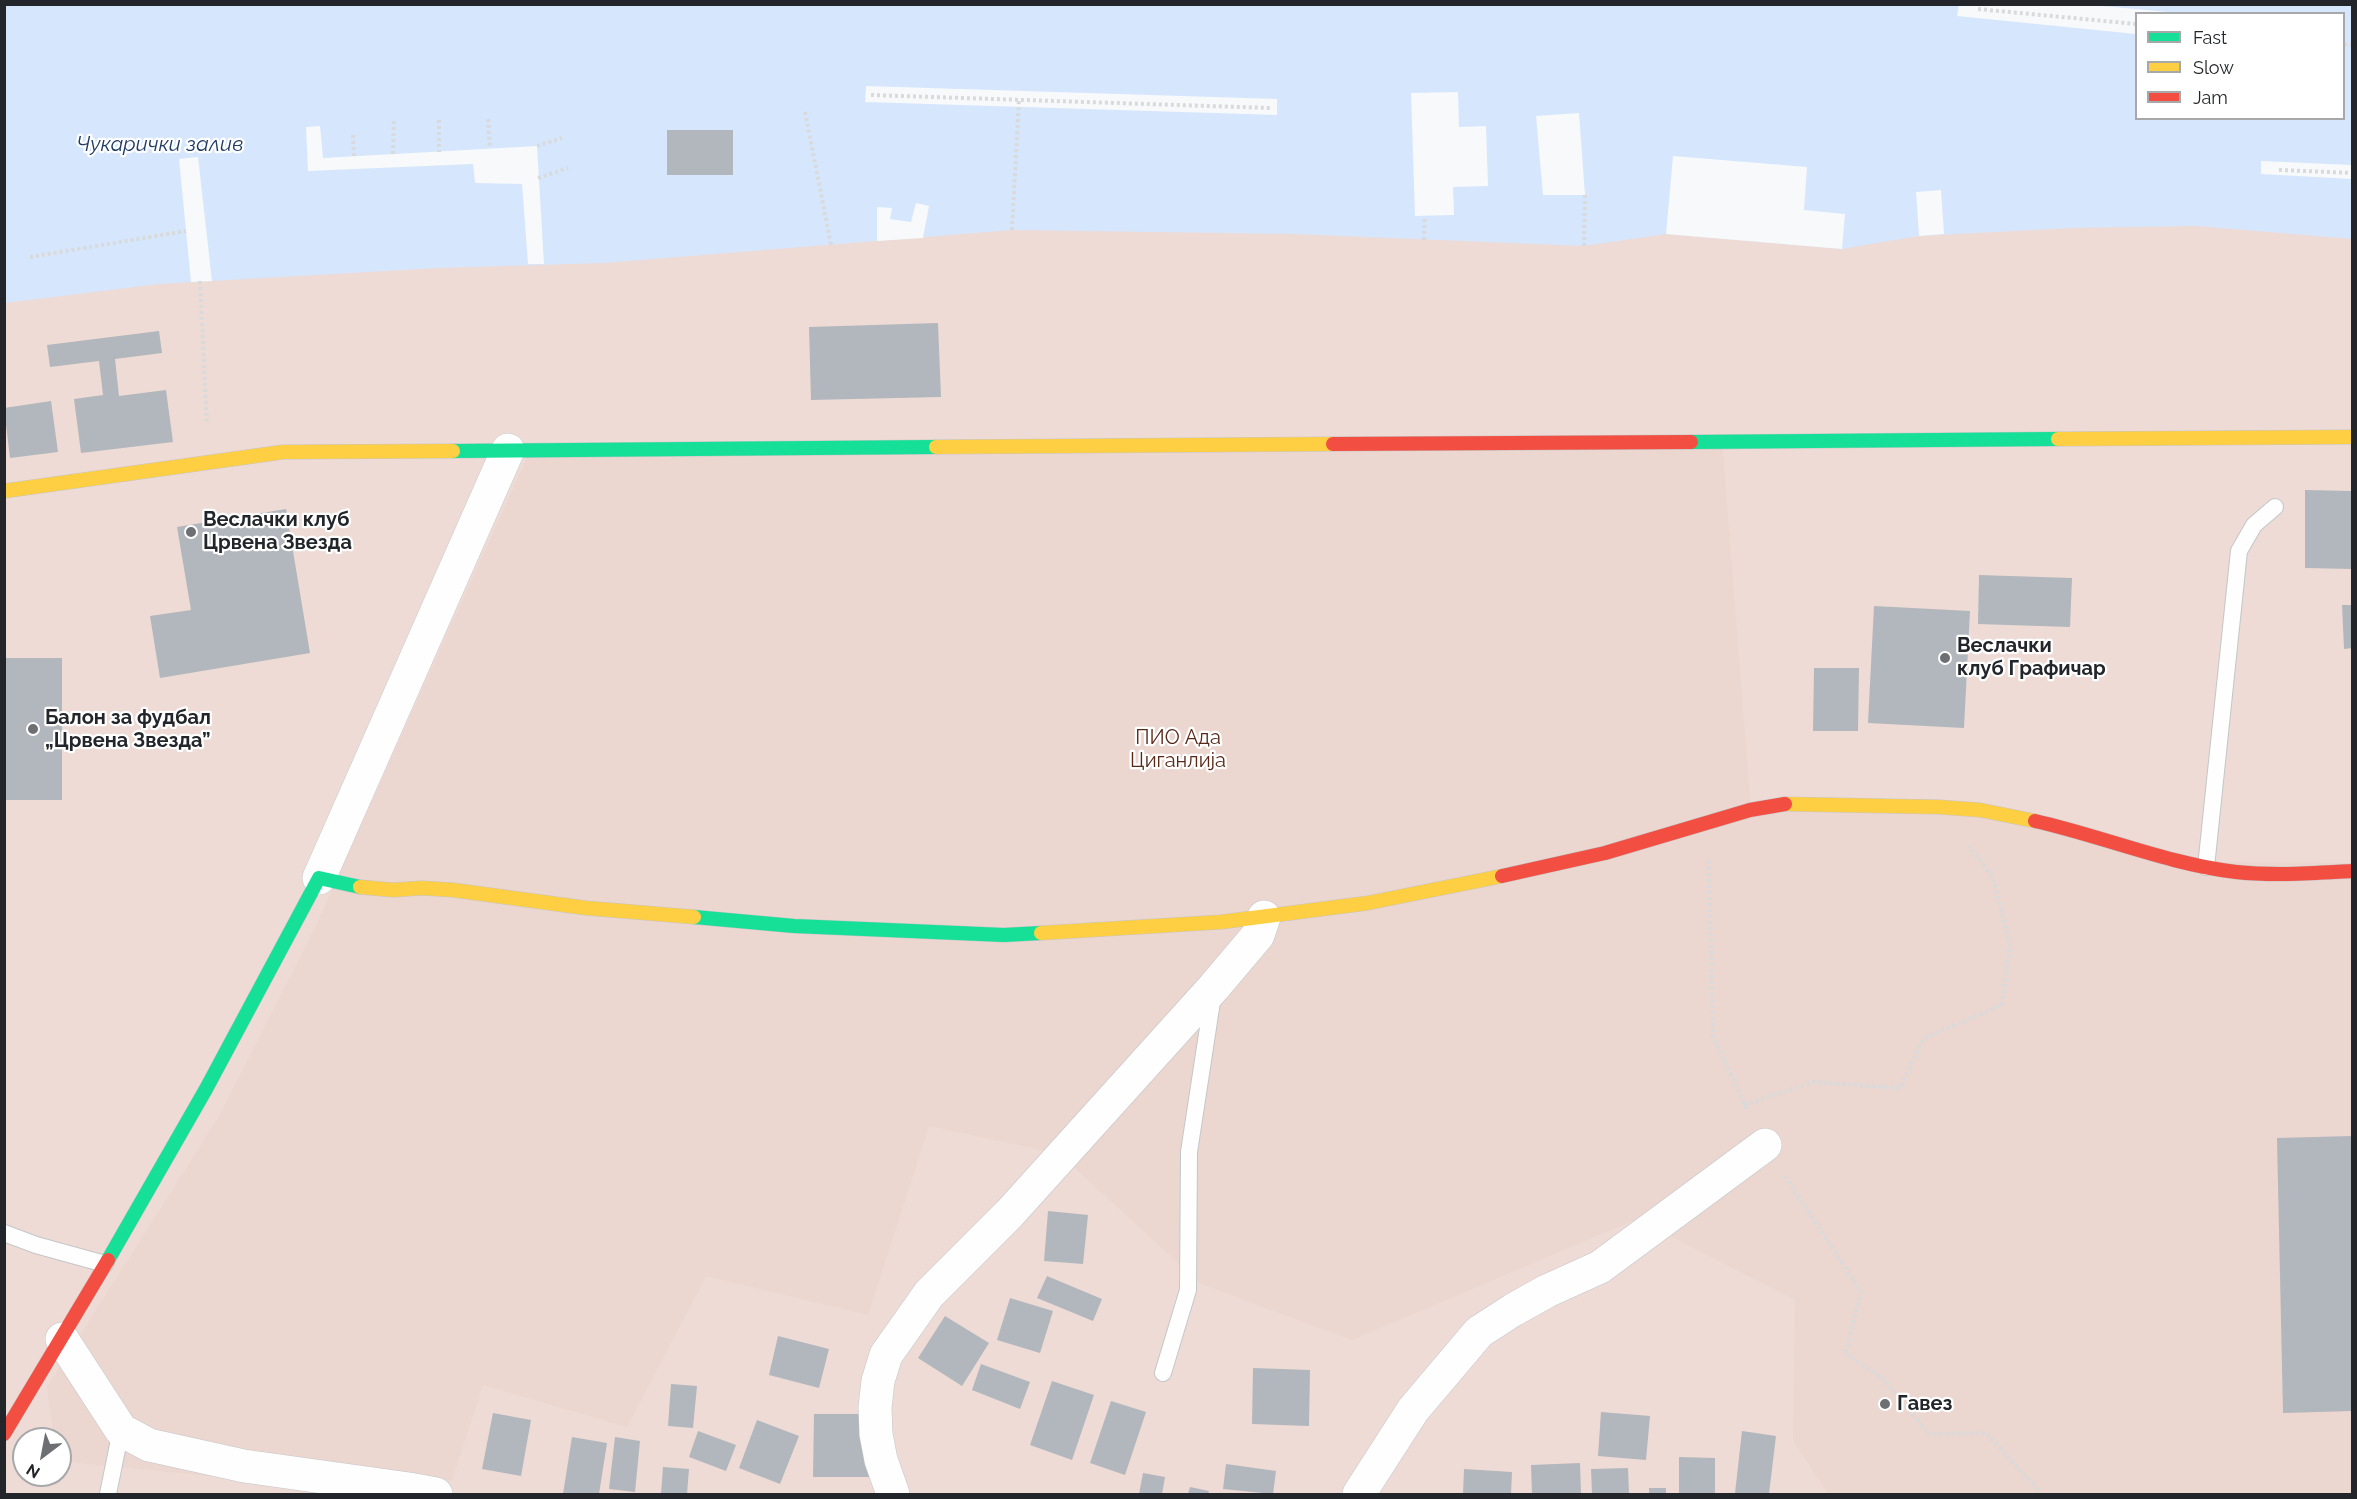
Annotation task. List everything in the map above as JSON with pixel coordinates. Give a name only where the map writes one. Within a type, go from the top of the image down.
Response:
[{"type":"street","points":[[4,491],[283,452],[2352,437]]},
{"type":"street","points":[[4,1434],[62,1340],[265,982],[319,878],[508,450]]},
{"type":"street","points":[[319,878],[357,887],[393,890],[422,888],[453,890],[586,908],[794,926],[992,935],[1209,923],[1368,903],[1605,853],[1750,810],[1785,804],[1980,810],[2022,818],[2206,867],[2238,872],[2286,874],[2352,871]]},
{"type":"street","points":[[893,1494],[880,1460],[876,1434],[877,1390],[886,1355],[929,1294],[1010,1213],[1214,987],[1258,935],[1264,917]]},
{"type":"street","points":[[1359,1494],[1413,1410],[1479,1332],[1547,1291],[1600,1267],[1766,1145]]},
{"type":"street","points":[[62,1340],[121,1430],[149,1445],[244,1466],[436,1494]]},
{"type":"lane","points":[[2206,867],[2239,550],[2254,525],[2275,507]]},
{"type":"lane","points":[[1163,1373],[1188,1290],[1189,1152],[1214,987]]},
{"type":"lane","points":[[4,1233],[36,1245],[105,1264]]},
{"type":"lane","points":[[108,1494],[121,1430]]},
{"type":"path","points":[[1978,9],[2135,24]]},
{"type":"path","points":[[871,95],[1270,108]]},
{"type":"path","points":[[1012,230],[1019,99]]},
{"type":"path","points":[[805,112],[831,245]]},
{"type":"path","points":[[488,119],[490,148]]},
{"type":"path","points":[[393,154],[394,120]]},
{"type":"path","points":[[439,120],[440,152]]},
{"type":"path","points":[[353,135],[354,156]]},
{"type":"path","points":[[537,146],[562,138]]},
{"type":"path","points":[[538,178],[568,168]]},
{"type":"path","points":[[2279,170],[2352,173]]},
{"type":"path","points":[[1584,246],[1585,195]]},
{"type":"path","points":[[1424,240],[1425,216]]},
{"type":"path","points":[[30,257],[186,231]]},
{"type":"path","points":[[200,281],[209,462]]},
{"type":"path","points":[[1744,1105],[1813,1083],[1900,1088],[1924,1038],[2002,1005],[2010,945],[1993,877],[1939,807]]},
{"type":"path","points":[[1708,824],[1713,1036],[1744,1105],[1766,1145],[1861,1292],[1845,1353],[1883,1378],[1929,1434],[1986,1433],[2037,1489],[2038,1494]]},
{"type":"green space","name":"ПИО Ада Циганлија","points":[[5,5],[2352,5],[2352,1494],[5,1494]]},
{"type":"green space","points":[[1722,441],[1751,810],[2011,815],[2181,862],[2352,863],[2352,1494],[1828,1494],[1793,1440],[1795,1300],[1637,1219],[1352,1340],[1201,1284],[1060,1154],[929,1126],[868,1315],[706,1276],[627,1427],[483,1385],[452,1480],[219,1477],[72,1462],[72,1427],[52,1427],[47,1387],[217,1120],[314,930],[531,449]]},
{"type":"water","name":"Чукарички залив","points":[[4,5],[2352,5],[2352,239],[2196,226],[2072,228],[1919,236],[1842,249],[1666,234],[1584,246],[1294,234],[1012,230],[604,263],[438,268],[159,284],[5,303]]},
{"type":"pier","points":[[2080,4],[2168,12],[2135,12],[2135,34],[1957,16],[1959,5]]},
{"type":"pier","points":[[866,86],[1277,99],[1277,115],[865,102]]},
{"type":"pier","points":[[1458,92],[1459,127],[1486,126],[1488,186],[1453,187],[1454,215],[1415,216],[1411,93]]},
{"type":"pier","points":[[1579,113],[1585,195],[1543,195],[1536,116]]},
{"type":"pier","points":[[320,126],[323,158],[537,146],[544,264],[528,264],[522,184],[475,183],[473,164],[308,171],[306,127]]},
{"type":"pier","points":[[1673,156],[1807,167],[1804,210],[1845,214],[1842,249],[1666,234]]},
{"type":"pier","points":[[198,157],[212,281],[191,282],[179,159]]},
{"type":"pier","points":[[2261,161],[2352,165],[2352,179],[2261,174]]},
{"type":"pier","points":[[1941,190],[1944,234],[1919,236],[1916,192]]},
{"type":"pier","points":[[916,203],[929,206],[923,238],[877,241],[877,207],[892,208],[890,219],[911,222]]},
{"type":"building","points":[[667,130],[733,130],[733,175],[667,175]]},
{"type":"building","points":[[938,323],[941,397],[811,400],[809,327]]},
{"type":"building","points":[[159,331],[162,353],[115,359],[119,396],[166,390],[173,442],[81,453],[74,399],[103,395],[99,361],[50,367],[47,345]]},
{"type":"building","points":[[51,401],[58,452],[10,458],[4,408]]},
{"type":"building","points":[[2305,490],[2352,491],[2352,569],[2305,568]]},
{"type":"building","points":[[286,509],[310,653],[160,678],[150,616],[191,610],[177,527]]},
{"type":"building","points":[[1979,575],[2072,578],[2070,627],[1978,624]]},
{"type":"building","points":[[2342,605],[2352,605],[2352,648],[2344,649]]},
{"type":"building","points":[[1874,606],[1970,611],[1964,728],[1868,723]]},
{"type":"building","name":"Балон за фудбал „Црвена Звезда”","points":[[4,658],[62,658],[62,800],[4,800]]},
{"type":"building","points":[[1814,668],[1859,668],[1858,731],[1813,731]]},
{"type":"building","points":[[2352,1136],[2352,1411],[2283,1413],[2277,1138]]},
{"type":"building","points":[[1048,1211],[1088,1215],[1083,1264],[1044,1261]]},
{"type":"building","points":[[1047,1276],[1102,1299],[1093,1321],[1037,1298]]},
{"type":"building","points":[[1010,1298],[1053,1311],[1040,1353],[997,1340]]},
{"type":"building","points":[[945,1316],[989,1343],[962,1386],[918,1358]]},
{"type":"building","points":[[778,1336],[829,1349],[819,1388],[769,1375]]},
{"type":"building","points":[[981,1364],[1030,1382],[1020,1409],[972,1390]]},
{"type":"building","points":[[1253,1368],[1310,1370],[1309,1426],[1252,1424]]},
{"type":"building","points":[[1052,1381],[1094,1395],[1072,1460],[1030,1445]]},
{"type":"building","points":[[671,1384],[697,1386],[693,1428],[668,1426]]},
{"type":"building","points":[[1111,1401],[1146,1412],[1125,1475],[1090,1463]]},
{"type":"building","points":[[1601,1412],[1650,1416],[1646,1460],[1598,1456]]},
{"type":"building","points":[[493,1413],[531,1420],[521,1476],[482,1469]]},
{"type":"building","points":[[814,1414],[870,1414],[869,1477],[813,1477]]},
{"type":"building","points":[[757,1420],[799,1436],[780,1484],[739,1468]]},
{"type":"building","points":[[698,1431],[736,1445],[726,1471],[689,1457]]},
{"type":"building","points":[[1742,1431],[1776,1436],[1769,1494],[1735,1493]]},
{"type":"building","points":[[572,1437],[607,1443],[599,1494],[563,1494]]},
{"type":"building","points":[[615,1437],[640,1441],[635,1492],[609,1489]]},
{"type":"building","points":[[1679,1457],[1715,1458],[1715,1494],[1679,1494]]},
{"type":"building","points":[[1580,1463],[1581,1494],[1532,1494],[1531,1465]]},
{"type":"building","points":[[1226,1464],[1276,1471],[1273,1494],[1223,1489]]},
{"type":"building","points":[[663,1467],[689,1469],[687,1494],[661,1494]]},
{"type":"building","points":[[1628,1468],[1629,1494],[1592,1494],[1591,1469]]},
{"type":"building","points":[[1464,1469],[1512,1472],[1511,1494],[1463,1494]]},
{"type":"building","points":[[1143,1473],[1165,1477],[1162,1494],[1139,1494]]},
{"type":"building","points":[[1190,1487],[1209,1491],[1208,1494],[1188,1494]]},
{"type":"building","points":[[1649,1488],[1666,1488],[1666,1494],[1649,1494]]},
{"type":"traffic: fast","points":[[1691,442],[2058,439]]},
{"type":"traffic: fast","points":[[453,451],[936,447]]},
{"type":"traffic: fast","points":[[108,1260],[206,1089],[319,878],[360,887]]},
{"type":"traffic: fast","points":[[694,917],[794,926],[1004,935],[1041,933]]},
{"type":"traffic: slow","points":[[2058,439],[2352,437]]},
{"type":"traffic: slow","points":[[936,447],[1333,444]]},
{"type":"traffic: slow","points":[[4,491],[283,452],[453,451]]},
{"type":"traffic: slow","points":[[1785,804],[1939,807],[1980,810],[2035,821]]},
{"type":"traffic: slow","points":[[1041,933],[1221,922],[1368,903],[1502,876]]},
{"type":"traffic: slow","points":[[360,887],[393,890],[422,888],[453,890],[586,908],[694,917]]},
{"type":"traffic: jam","points":[[1333,444],[1691,442]]},
{"type":"traffic: jam","points":[[1502,876],[1605,853],[1750,810],[1785,804]]},
{"type":"traffic: jam","points":[[2035,821],[2185,863],[2236,872],[2294,874],[2352,871]]},
{"type":"traffic: jam","points":[[4,1434],[108,1260]]},
{"type":"place","name":"Веслачки клуб Црвена Звезда","points":[[191,532]]},
{"type":"place","name":"Веслачки клуб Графичар","points":[[1945,658]]},
{"type":"place","name":"Балон за фудбал „Црвена Звезда”","points":[[33,729]]},
{"type":"place","name":"Гавез","points":[[1885,1404]]}]
